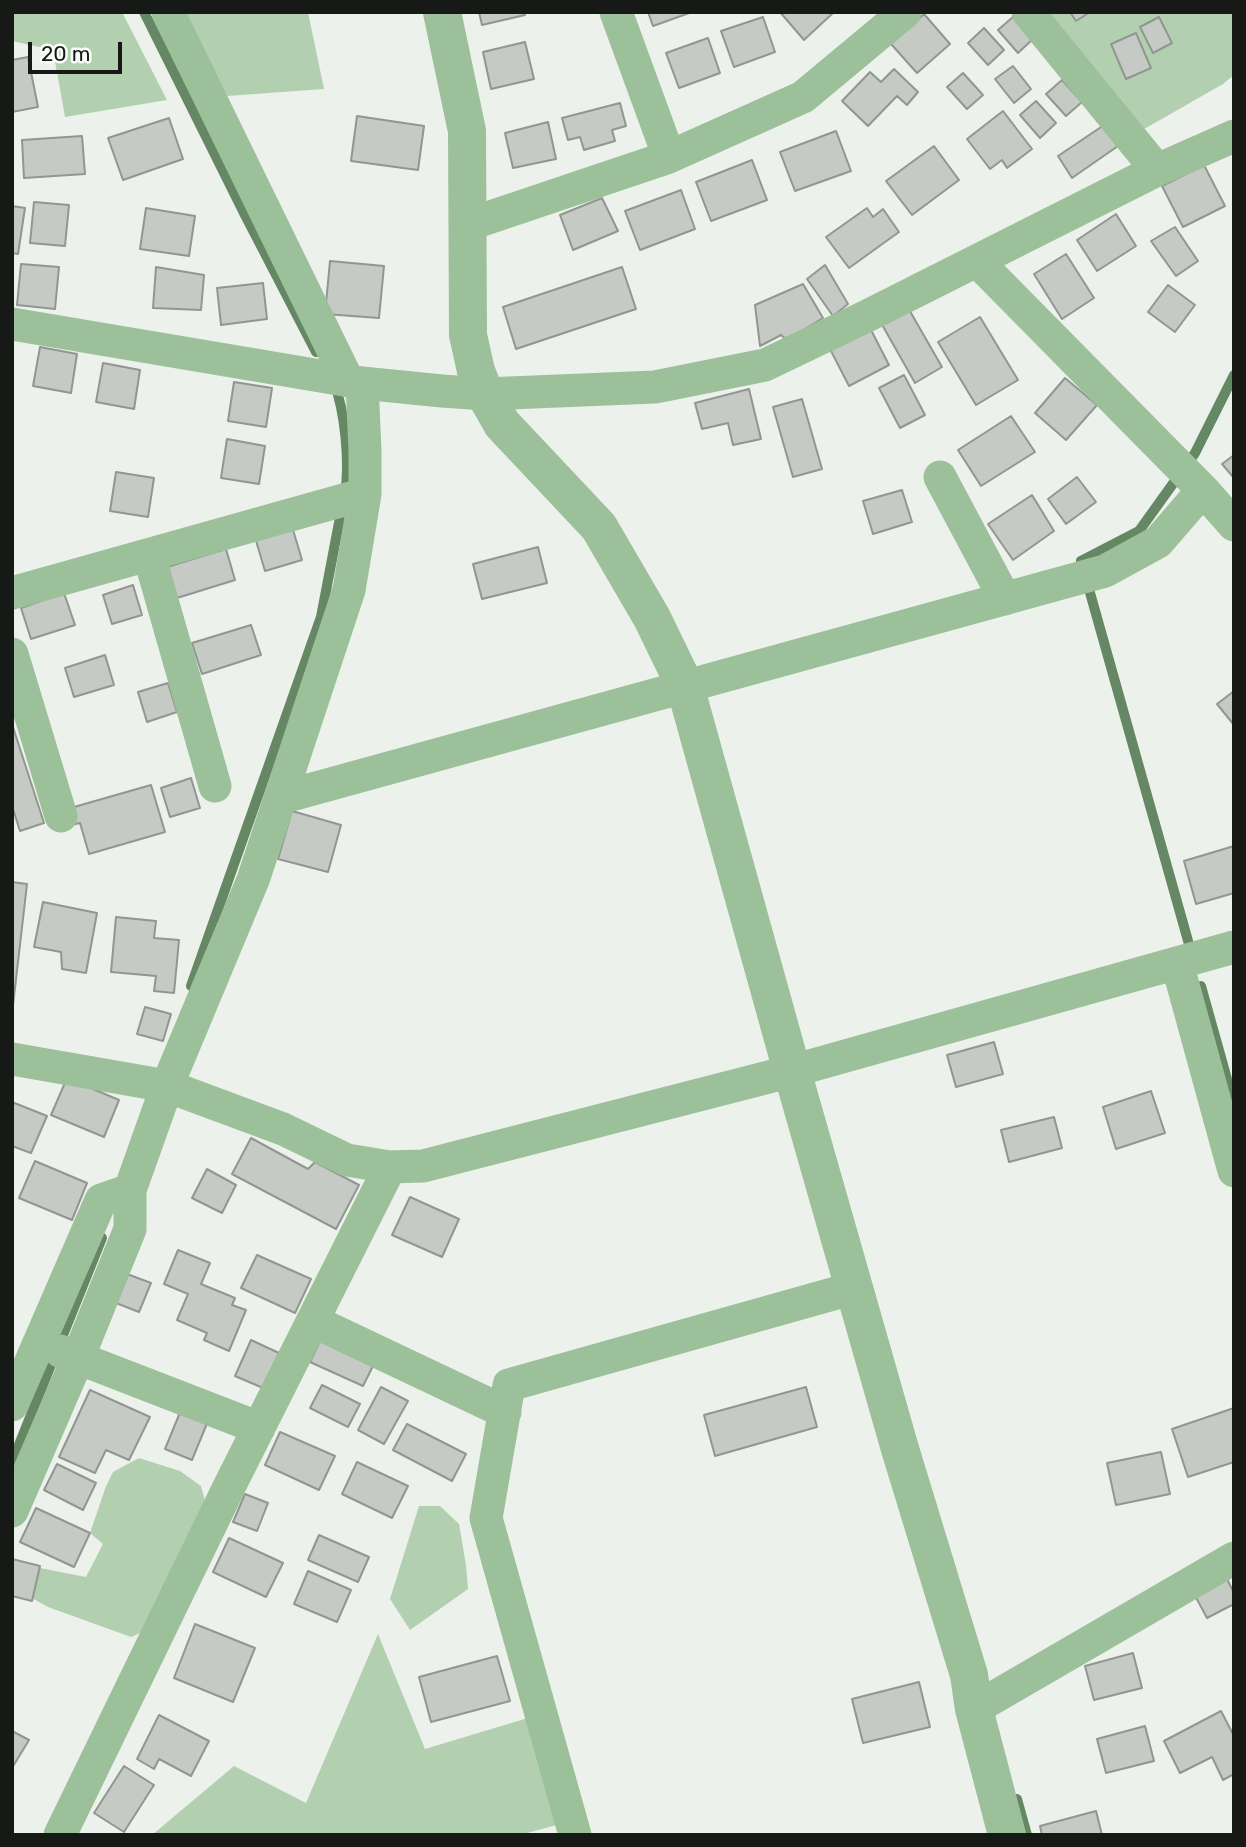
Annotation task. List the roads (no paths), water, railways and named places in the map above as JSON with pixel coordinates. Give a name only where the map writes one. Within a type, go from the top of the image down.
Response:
[{"type":"street","points":[[12,1511],[130,1229],[130,1190],[167,1086],[253,880],[349,590],[365,495],[365,451],[355,382],[168,12]]},
{"type":"street","points":[[442,12],[467,131],[468,335],[476,371],[502,424],[599,527],[652,618],[685,686],[900,1449],[969,1675],[974,1709],[1007,1835]]},
{"type":"street","points":[[616,12],[668,156]]},
{"type":"street","points":[[467,225],[668,156],[803,97],[905,12]]},
{"type":"street","points":[[1028,12],[1157,170]]},
{"type":"street","points":[[12,324],[355,382],[485,394],[655,387],[765,365],[1157,170],[1234,136]]},
{"type":"street","points":[[977,261],[1203,490],[1234,525]]},
{"type":"street","points":[[940,477],[1004,598]]},
{"type":"street","points":[[280,798],[1105,571],[1158,542],[1203,490]]},
{"type":"street","points":[[12,593],[365,495]]},
{"type":"street","points":[[149,555],[215,786]]},
{"type":"street","points":[[12,654],[61,817]]},
{"type":"street","points":[[12,1059],[167,1086],[283,1129],[347,1160],[390,1167],[423,1166],[792,1071],[1234,947]]},
{"type":"street","points":[[1177,963],[1234,1171]]},
{"type":"street","points":[[61,1835],[259,1428],[390,1167]]},
{"type":"street","points":[[12,1405],[26,1348],[101,1200],[130,1190]]},
{"type":"street","points":[[575,1835],[486,1518],[509,1385],[854,1288]]},
{"type":"street","points":[[313,1321],[505,1412]]},
{"type":"street","points":[[26,1348],[78,1358],[259,1428]]},
{"type":"street","points":[[974,1709],[1234,1558]]},
{"type":"waterway","points":[[144,12],[316,352]]},
{"type":"waterway","points":[[1083,567],[1081,561],[1139,531],[1195,453],[1234,375]]},
{"type":"waterway","points":[[334,383],[346,437],[345,493]]},
{"type":"waterway","points":[[191,986],[321,617],[342,507]]},
{"type":"waterway","points":[[1087,582],[1192,955]]},
{"type":"waterway","points":[[1201,986],[1234,1104]]},
{"type":"waterway","points":[[12,1462],[102,1238]]},
{"type":"waterway","points":[[1017,1799],[1027,1835]]}]
